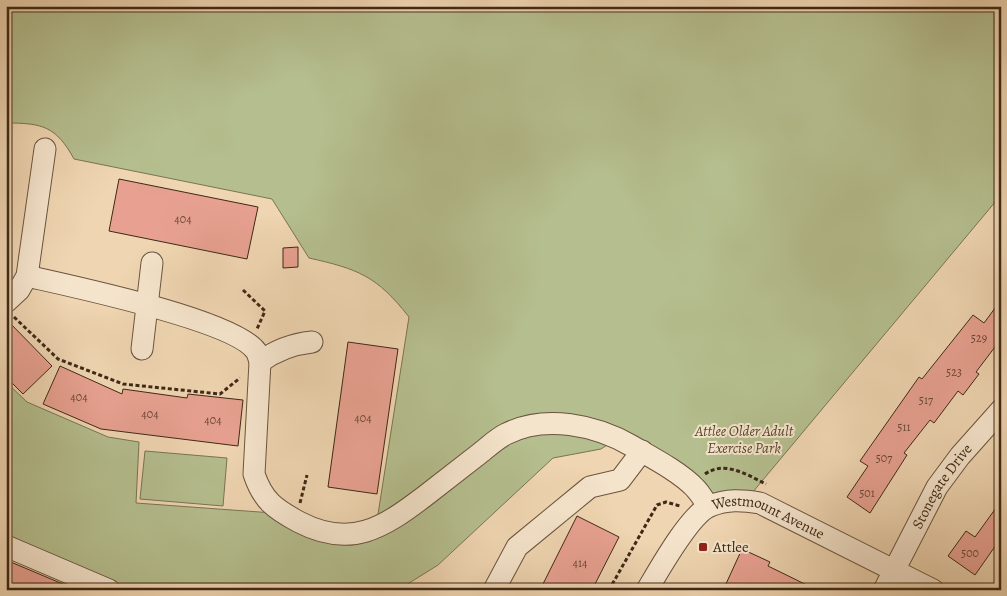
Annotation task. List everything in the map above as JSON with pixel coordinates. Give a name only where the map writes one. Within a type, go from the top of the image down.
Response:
[{"type":"street","points":[[9,309],[28,276],[45,150]]},
{"type":"street","points":[[142,349],[152,263]]},
{"type":"street","points":[[28,276],[189,316],[233,335],[257,352],[264,359],[254,474],[260,491],[275,508],[320,531],[336,535],[370,531],[396,519],[505,434],[520,428],[563,424],[585,426],[616,436],[642,451],[695,488],[708,506]]},
{"type":"street","points":[[264,359],[296,344],[312,342]]},
{"type":"street","name":"Stonegate Drive","points":[[884,590],[937,487],[960,456],[1001,410]]},
{"type":"street","points":[[494,590],[517,547],[590,486],[620,480],[642,451]]},
{"type":"street","name":"Westmount Avenue","points":[[647,590],[671,551],[693,521],[708,506],[726,501],[742,500],[760,504],[933,590]]},
{"type":"street","points":[[6,546],[109,590]]},
{"type":"path","points":[[243,290],[265,311],[255,335],[265,345],[264,359]]},
{"type":"path","points":[[9,309],[58,359],[123,384],[220,394]]},
{"type":"path","points":[[698,470],[706,472]]},
{"type":"path","points":[[294,504],[299,506],[307,475]]},
{"type":"green space","name":"Attlee Older Adult Exercise Park","points":[[6,6],[1001,6],[1001,195],[747,499],[708,505],[619,437],[601,449],[553,458],[438,565],[398,590],[128,590],[6,534],[6,382],[27,402],[108,437],[139,442],[136,503],[287,514],[301,522],[376,527],[409,317],[387,292],[365,276],[341,266],[309,258],[272,199],[74,159],[61,139],[47,129],[29,124],[6,123]]},
{"type":"green space","points":[[145,451],[227,458],[223,506],[140,499]]},
{"type":"building","points":[[119,179],[258,207],[247,259],[109,231]]},
{"type":"building","points":[[298,247],[298,267],[283,268],[283,248]]},
{"type":"building","points":[[1001,300],[1001,339],[976,372],[979,374],[963,395],[958,391],[934,423],[930,420],[904,453],[907,455],[870,513],[847,497],[868,466],[860,461],[919,377],[922,379],[973,315],[984,323]]},
{"type":"building","points":[[6,319],[52,366],[23,394],[6,377]]},
{"type":"building","points":[[348,342],[398,349],[377,494],[328,487]]},
{"type":"building","points":[[60,366],[122,394],[123,389],[187,398],[188,394],[243,400],[238,446],[101,429],[43,404]]},
{"type":"building","points":[[1001,501],[1001,549],[996,545],[975,575],[948,556],[966,531],[975,537]]},
{"type":"building","points":[[577,516],[619,537],[592,590],[540,590]]},
{"type":"building","points":[[742,549],[770,562],[768,566],[817,590],[733,590],[725,586]]},
{"type":"building","points":[[6,560],[77,590],[6,590]]},
{"type":"place","name":"Attlee","points":[[703,547]]}]
